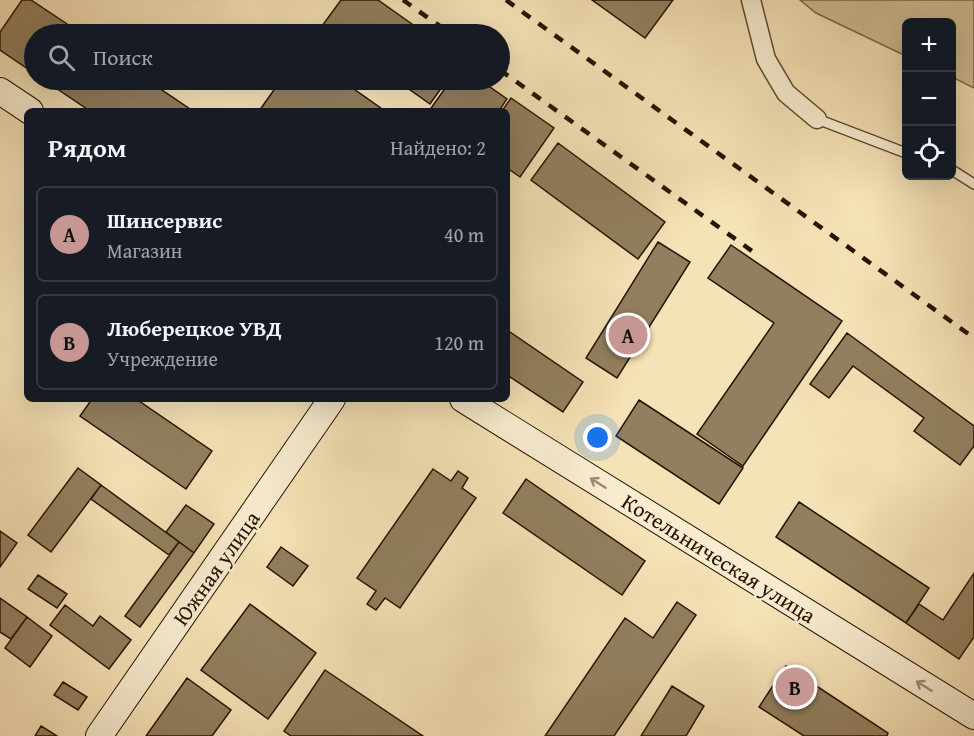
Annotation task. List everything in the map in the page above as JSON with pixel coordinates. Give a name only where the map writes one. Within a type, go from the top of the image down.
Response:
[{"type":"street","points":[[751,0],[766,59],[786,93],[817,119]]},
{"type":"street","points":[[0,91],[26,108]]},
{"type":"street","name":"Южная улица","points":[[99,736],[330,402]]},
{"type":"street","name":"Котельническая улица","points":[[468,402],[974,716]]},
{"type":"lane","points":[[817,119],[902,151]]},
{"type":"lane","points":[[956,173],[974,184]]},
{"type":"shaded area","points":[[800,0],[974,0],[974,88],[956,79],[956,18],[902,18],[902,54],[816,13]]},
{"type":"building","points":[[22,0],[31,0],[67,24],[24,24],[24,66],[0,50],[0,32]]},
{"type":"building","points":[[341,0],[378,0],[412,24],[323,24]]},
{"type":"building","points":[[592,0],[673,0],[645,38]]},
{"type":"building","points":[[59,90],[162,90],[189,108],[86,108]]},
{"type":"building","points":[[274,90],[355,90],[381,108],[261,108]]},
{"type":"building","points":[[410,90],[440,90],[430,104]]},
{"type":"building","points":[[444,90],[494,90],[507,99],[501,108],[431,108]]},
{"type":"building","points":[[511,98],[554,128],[520,177],[510,170],[510,108],[504,108]]},
{"type":"building","points":[[558,143],[665,222],[638,259],[531,180]]},
{"type":"building","points":[[658,242],[690,262],[617,378],[586,358]]},
{"type":"building","points":[[731,245],[842,321],[743,466],[697,434],[774,323],[708,278]]},
{"type":"building","points":[[510,332],[583,382],[563,412],[510,377]]},
{"type":"building","points":[[847,333],[974,426],[974,446],[960,465],[914,431],[924,418],[853,366],[829,398],[810,384]]},
{"type":"building","points":[[639,400],[743,468],[719,504],[616,436]]},
{"type":"building","points":[[90,402],[140,402],[212,451],[186,489],[80,416]]},
{"type":"building","points":[[78,468],[101,485],[51,552],[28,535]]},
{"type":"building","points":[[433,469],[451,481],[458,471],[468,478],[462,488],[476,498],[400,608],[385,598],[376,610],[367,604],[376,591],[357,578]]},
{"type":"building","points":[[526,479],[645,561],[622,595],[503,513]]},
{"type":"building","points":[[101,485],[179,542],[169,555],[91,499]]},
{"type":"building","points":[[799,502],[929,588],[906,623],[776,537]]},
{"type":"building","points":[[186,505],[214,524],[194,553],[166,532]]},
{"type":"building","points":[[0,531],[17,543],[0,567]]},
{"type":"building","points":[[179,542],[194,553],[140,627],[125,616]]},
{"type":"building","points":[[281,547],[308,566],[293,586],[267,567]]},
{"type":"building","points":[[974,573],[974,637],[959,659],[906,623],[919,604],[943,620]]},
{"type":"building","points":[[38,575],[67,594],[57,608],[28,589]]},
{"type":"building","points":[[0,598],[27,617],[11,639],[0,632]]},
{"type":"building","points":[[677,602],[696,615],[614,736],[545,736],[625,618],[653,638]]},
{"type":"building","points":[[250,604],[316,653],[268,719],[201,670]]},
{"type":"building","points":[[65,605],[93,626],[100,616],[131,640],[109,669],[50,625]]},
{"type":"building","points":[[27,617],[52,636],[30,667],[5,648]]},
{"type":"building","points":[[786,666],[888,733],[887,736],[804,736],[759,707]]},
{"type":"building","points":[[325,670],[423,736],[291,736],[284,731]]},
{"type":"building","points":[[187,678],[231,710],[212,736],[146,736]]},
{"type":"building","points":[[63,682],[87,697],[78,710],[54,695]]},
{"type":"building","points":[[672,686],[704,706],[686,736],[641,736]]},
{"type":"building","points":[[41,726],[57,736],[35,736]]},
{"type":"railway","points":[[403,0],[437,24]]},
{"type":"railway","points":[[506,0],[974,338]]},
{"type":"railway","points":[[510,77],[752,251]]},
{"type":"place","name":"Шинсервис","points":[[628,335]]},
{"type":"place","name":"Люберецкое УВД","points":[[795,687]]}]
